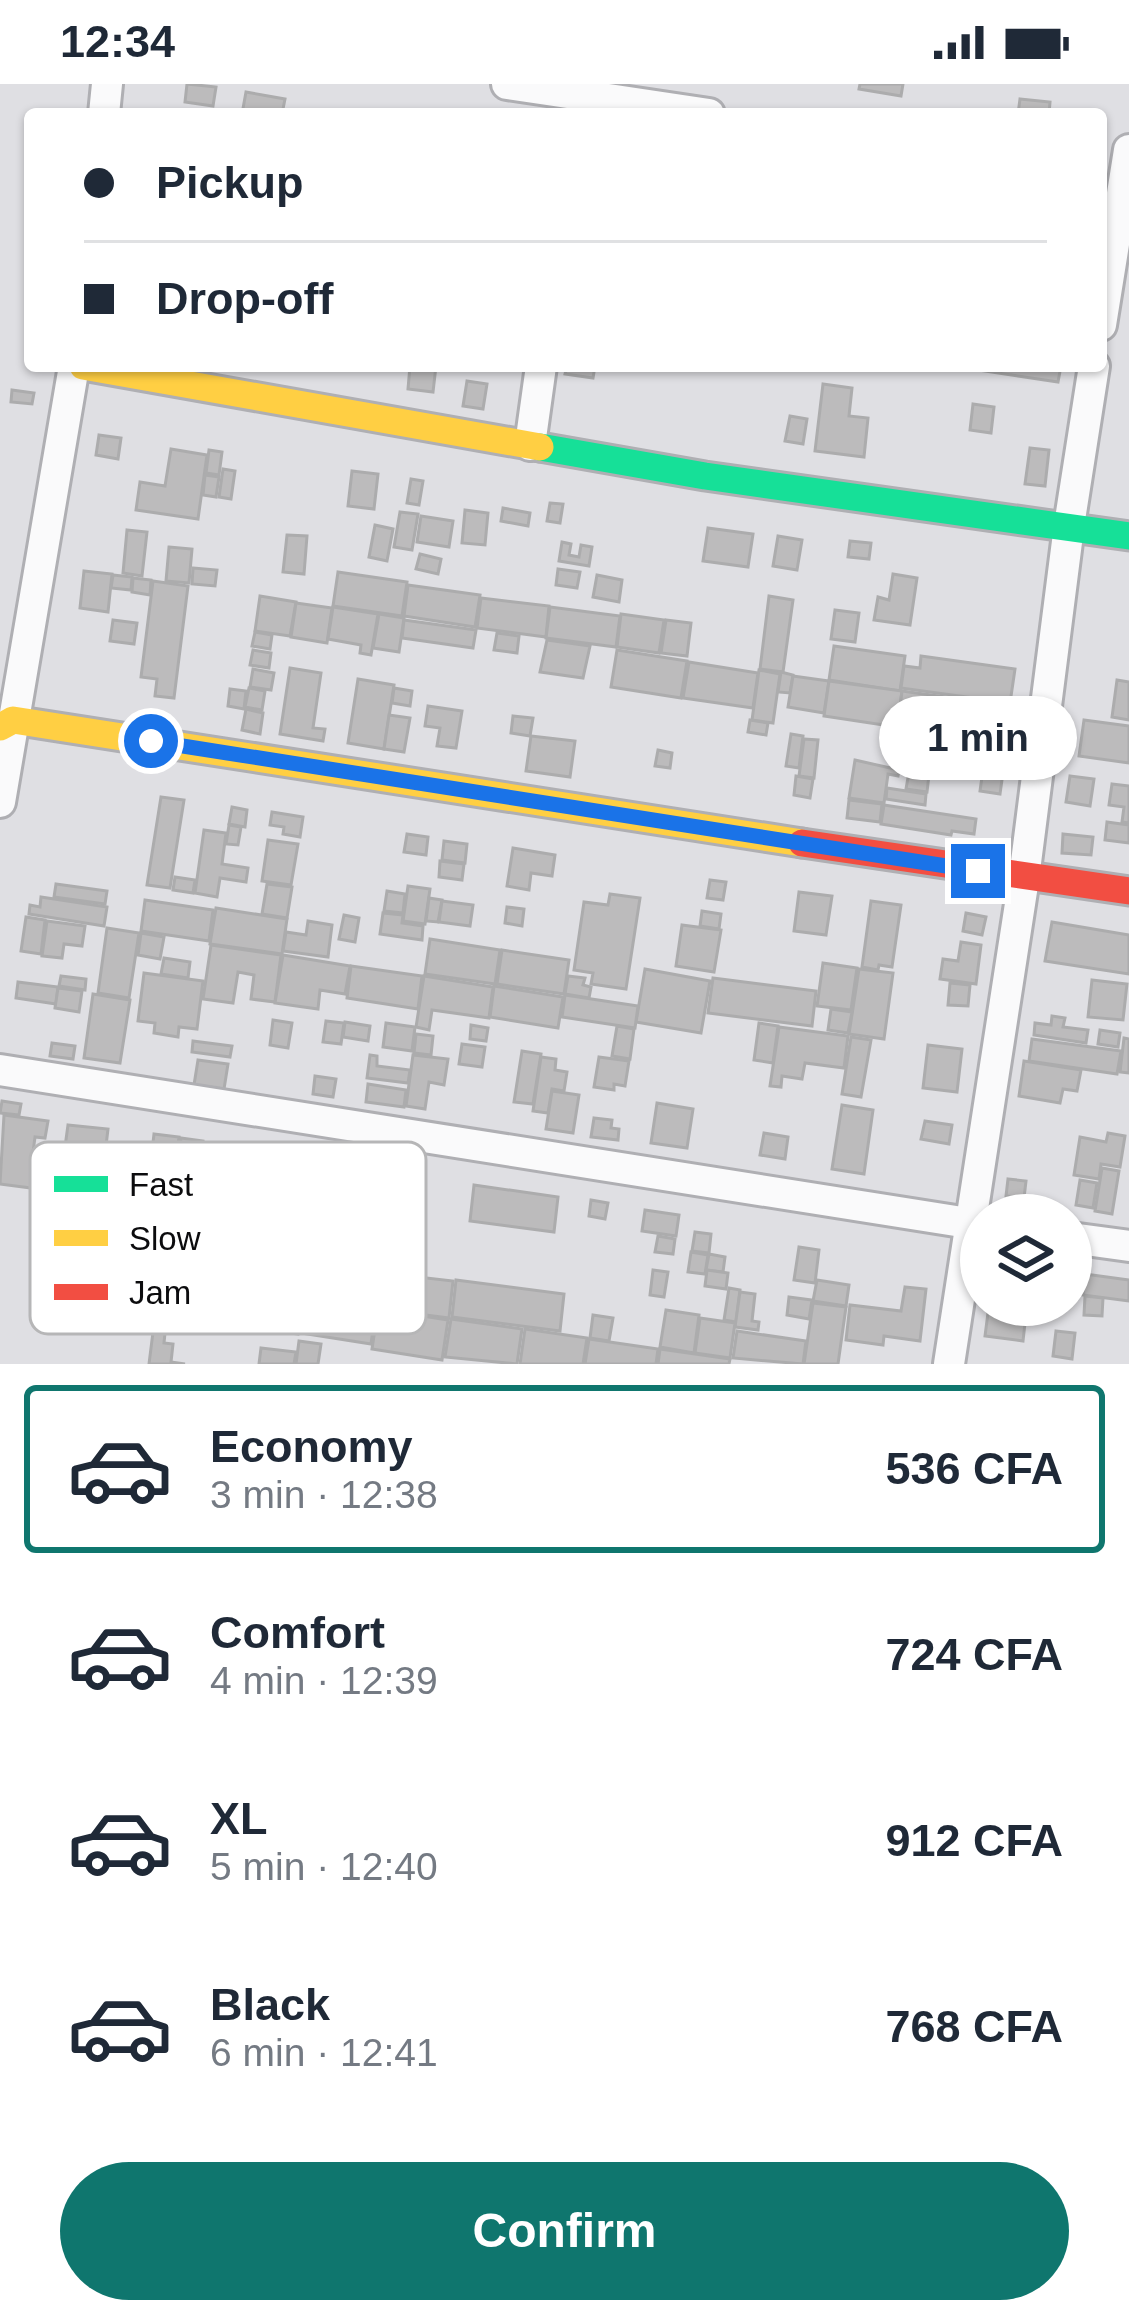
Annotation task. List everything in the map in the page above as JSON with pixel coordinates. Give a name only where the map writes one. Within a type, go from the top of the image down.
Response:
[{"type":"street","points":[[507,84],[577,104],[630,108]]},
{"type":"street","points":[[1107,278],[1121,169]]},
{"type":"street","points":[[0,802],[4,715],[77,372]]},
{"type":"street","points":[[112,372],[705,476],[1129,536]]},
{"type":"street","points":[[530,445],[540,372]]},
{"type":"street","points":[[979,1194],[1093,372]]},
{"type":"street","points":[[4,715],[1129,891]]},
{"type":"street","points":[[0,1070],[960,1223]]},
{"type":"street","points":[[1092,1241],[1129,1246]]},
{"type":"street","points":[[950,1364],[960,1308]]},
{"type":"building","points":[[187,84],[216,87],[213,106],[185,102]]},
{"type":"building","points":[[860,84],[903,84],[901,96],[859,89]]},
{"type":"building","points":[[246,92],[285,99],[283,108],[243,108]]},
{"type":"building","points":[[1020,99],[1050,102],[1050,108],[1019,108]]},
{"type":"building","points":[[409,372],[435,372],[433,392],[408,389]]},
{"type":"building","points":[[566,372],[594,372],[593,378]]},
{"type":"building","points":[[992,372],[1060,372],[1058,382]]},
{"type":"building","points":[[467,381],[487,384],[483,409],[463,406]]},
{"type":"building","points":[[823,384],[852,388],[849,416],[868,418],[864,457],[815,451]]},
{"type":"building","points":[[12,390],[34,393],[32,404],[11,402]]},
{"type":"building","points":[[973,404],[994,407],[991,433],[970,430]]},
{"type":"building","points":[[790,416],[807,419],[803,444],[785,441]]},
{"type":"building","points":[[99,435],[121,438],[118,459],[96,455]]},
{"type":"building","points":[[1030,448],[1049,450],[1045,486],[1025,484]]},
{"type":"building","points":[[171,449],[207,455],[198,519],[136,510],[140,482],[165,486]]},
{"type":"building","points":[[209,450],[222,452],[219,475],[206,473]]},
{"type":"building","points":[[223,469],[235,471],[231,499],[219,497]]},
{"type":"building","points":[[352,471],[378,474],[374,509],[348,506]]},
{"type":"building","points":[[205,475],[219,477],[216,497],[203,495]]},
{"type":"building","points":[[411,479],[423,481],[419,505],[407,503]]},
{"type":"building","points":[[550,503],[563,504],[560,523],[547,521]]},
{"type":"building","points":[[503,508],[530,513],[528,526],[501,521]]},
{"type":"building","points":[[465,510],[488,513],[485,545],[462,543]]},
{"type":"building","points":[[400,512],[418,514],[412,550],[394,547]]},
{"type":"building","points":[[421,516],[453,521],[449,547],[417,542]]},
{"type":"building","points":[[375,525],[393,529],[387,561],[369,557]]},
{"type":"building","points":[[708,528],[753,534],[748,567],[703,561]]},
{"type":"building","points":[[127,530],[147,532],[142,576],[123,573]]},
{"type":"building","points":[[287,535],[307,536],[304,574],[283,572]]},
{"type":"building","points":[[778,536],[802,540],[797,570],[773,566]]},
{"type":"building","points":[[850,541],[871,543],[869,559],[848,557]]},
{"type":"building","points":[[562,542],[571,544],[569,555],[579,557],[581,545],[592,547],[589,566],[559,561]]},
{"type":"building","points":[[169,547],[192,549],[189,583],[166,581]]},
{"type":"building","points":[[420,554],[441,559],[438,574],[416,569]]},
{"type":"building","points":[[193,568],[217,570],[215,586],[192,584]]},
{"type":"building","points":[[558,569],[580,572],[577,588],[556,585]]},
{"type":"building","points":[[84,571],[112,574],[108,612],[80,608]]},
{"type":"building","points":[[338,572],[407,582],[402,616],[333,606]]},
{"type":"building","points":[[893,574],[917,578],[910,625],[874,620],[878,597],[889,600]]},
{"type":"building","points":[[113,575],[132,577],[131,590],[111,588]]},
{"type":"building","points":[[597,575],[622,580],[619,602],[593,597]]},
{"type":"building","points":[[133,578],[151,580],[150,595],[132,592]]},
{"type":"building","points":[[153,581],[188,586],[174,698],[155,696],[157,679],[141,677]]},
{"type":"building","points":[[408,585],[480,595],[475,627],[404,616]]},
{"type":"building","points":[[260,596],[296,602],[290,636],[255,631]]},
{"type":"building","points":[[769,596],[793,600],[783,672],[760,669]]},
{"type":"building","points":[[481,598],[549,606],[546,637],[477,628]]},
{"type":"building","points":[[296,603],[332,608],[327,643],[291,637]]},
{"type":"building","points":[[333,607],[378,614],[371,655],[360,653],[361,645],[328,639]]},
{"type":"building","points":[[550,607],[620,616],[616,647],[546,638]]},
{"type":"building","points":[[835,610],[859,613],[855,642],[831,639]]},
{"type":"building","points":[[379,614],[404,618],[399,652],[373,648]]},
{"type":"building","points":[[621,614],[664,620],[659,653],[617,647]]},
{"type":"building","points":[[113,620],[137,623],[134,644],[110,641]]},
{"type":"building","points":[[404,620],[476,630],[473,648],[402,638]]},
{"type":"building","points":[[666,620],[691,623],[687,656],[661,653]]},
{"type":"building","points":[[255,632],[272,635],[270,649],[252,646]]},
{"type":"building","points":[[497,633],[519,636],[517,653],[494,650]]},
{"type":"building","points":[[547,640],[590,646],[583,678],[540,672]]},
{"type":"building","points":[[834,646],[905,656],[900,691],[829,680]]},
{"type":"building","points":[[253,650],[271,653],[269,668],[250,665]]},
{"type":"building","points":[[617,650],[687,661],[681,698],[611,687]]},
{"type":"building","points":[[921,656],[1015,669],[1010,703],[901,688],[904,666],[920,668]]},
{"type":"building","points":[[689,662],[758,673],[753,708],[683,698]]},
{"type":"building","points":[[290,668],[321,673],[313,728],[325,729],[323,741],[280,734]]},
{"type":"building","points":[[253,669],[274,673],[271,690],[250,687]]},
{"type":"building","points":[[759,670],[780,674],[773,723],[752,720]]},
{"type":"building","points":[[781,672],[793,675],[790,693],[778,692]]},
{"type":"building","points":[[793,676],[829,681],[824,713],[788,707]]},
{"type":"building","points":[[358,679],[394,685],[384,749],[348,743]]},
{"type":"building","points":[[1117,680],[1129,682],[1129,720],[1112,717]]},
{"type":"building","points":[[829,681],[902,691],[897,727],[824,716]]},
{"type":"building","points":[[249,688],[265,691],[262,710],[245,707]]},
{"type":"building","points":[[394,688],[412,691],[410,706],[392,703]]},
{"type":"building","points":[[230,689],[246,691],[244,709],[228,706]]},
{"type":"building","points":[[902,691],[968,700],[965,719],[931,714],[929,728],[898,724]]},
{"type":"building","points":[[969,699],[993,702],[990,725],[966,722]]},
{"type":"building","points":[[996,705],[1012,707],[1007,748],[991,746]]},
{"type":"building","points":[[428,706],[462,711],[456,748],[437,746],[440,728],[425,726]]},
{"type":"building","points":[[246,709],[263,713],[260,734],[242,730]]},
{"type":"building","points":[[389,715],[410,718],[404,752],[384,749]]},
{"type":"building","points":[[513,716],[533,718],[530,736],[511,733]]},
{"type":"building","points":[[750,720],[768,723],[766,735],[748,732]]},
{"type":"building","points":[[1084,720],[1129,726],[1129,763],[1079,756]]},
{"type":"building","points":[[791,734],[803,736],[799,768],[786,766]]},
{"type":"building","points":[[531,736],[575,741],[570,777],[526,771]]},
{"type":"building","points":[[804,739],[818,740],[814,778],[799,776]]},
{"type":"building","points":[[894,742],[910,744],[907,770],[891,768]]},
{"type":"building","points":[[912,742],[926,744],[923,767],[908,765]]},
{"type":"building","points":[[968,743],[985,745],[981,769],[964,767]]},
{"type":"building","points":[[986,749],[1006,751],[1000,794],[980,791]]},
{"type":"building","points":[[658,750],[672,753],[670,768],[655,766]]},
{"type":"building","points":[[855,760],[899,770],[898,776],[888,774],[884,803],[849,798]]},
{"type":"building","points":[[909,772],[929,775],[927,792],[906,789]]},
{"type":"building","points":[[796,776],[813,779],[810,798],[794,795]]},
{"type":"building","points":[[1070,776],[1094,779],[1090,806],[1066,802]]},
{"type":"building","points":[[1112,784],[1129,786],[1129,823],[1122,822],[1124,807],[1109,805]]},
{"type":"building","points":[[887,788],[926,794],[925,805],[886,799]]},
{"type":"building","points":[[161,797],[184,800],[170,888],[147,885]]},
{"type":"building","points":[[849,800],[882,804],[880,822],[847,818]]},
{"type":"building","points":[[884,805],[976,819],[974,834],[881,824]]},
{"type":"building","points":[[232,807],[247,810],[245,827],[229,824]]},
{"type":"building","points":[[272,812],[303,817],[300,837],[270,825]]},
{"type":"building","points":[[1107,822],[1129,825],[1129,843],[1105,840]]},
{"type":"building","points":[[229,825],[241,827],[238,845],[226,844]]},
{"type":"building","points":[[204,830],[226,833],[222,864],[248,868],[246,882],[220,878],[217,897],[195,893]]},
{"type":"building","points":[[407,834],[428,837],[426,855],[404,852]]},
{"type":"building","points":[[1063,834],[1093,837],[1091,855],[1062,853]]},
{"type":"building","points":[[268,840],[298,844],[291,885],[262,881]]},
{"type":"building","points":[[444,841],[467,844],[465,863],[442,860]]},
{"type":"building","points":[[513,848],[555,855],[552,876],[531,873],[529,890],[507,886]]},
{"type":"building","points":[[440,861],[464,864],[462,880],[439,877]]},
{"type":"building","points":[[175,877],[195,880],[193,893],[173,890]]},
{"type":"building","points":[[710,880],[726,882],[723,900],[707,898]]},
{"type":"building","points":[[56,884],[107,891],[105,904],[54,897]]},
{"type":"building","points":[[267,884],[292,887],[287,918],[262,914]]},
{"type":"building","points":[[408,886],[430,889],[425,924],[403,921]]},
{"type":"building","points":[[387,891],[405,894],[403,913],[384,911]]},
{"type":"building","points":[[799,892],[832,896],[826,935],[794,931]]},
{"type":"building","points":[[610,894],[640,898],[626,989],[591,984],[593,973],[574,970],[584,902],[608,905]]},
{"type":"building","points":[[41,897],[107,907],[104,926],[29,914],[30,905],[40,907]]},
{"type":"building","points":[[429,898],[442,900],[438,922],[426,921]]},
{"type":"building","points":[[145,900],[213,910],[209,941],[141,931]]},
{"type":"building","points":[[442,901],[473,905],[470,926],[439,922]]},
{"type":"building","points":[[871,901],[901,905],[892,967],[879,965],[878,970],[862,967]]},
{"type":"building","points":[[507,907],[524,909],[522,926],[505,923]]},
{"type":"building","points":[[216,908],[287,919],[282,954],[210,944]]},
{"type":"building","points":[[702,911],[721,914],[719,929],[700,926]]},
{"type":"building","points":[[383,913],[403,915],[402,923],[423,926],[422,940],[380,934]]},
{"type":"building","points":[[966,913],[986,917],[982,935],[963,931]]},
{"type":"building","points":[[344,915],[359,918],[355,942],[339,939]]},
{"type":"building","points":[[26,917],[45,920],[41,954],[21,951]]},
{"type":"building","points":[[47,921],[85,926],[82,946],[64,944],[62,958],[42,956]]},
{"type":"building","points":[[308,921],[332,925],[328,957],[283,951],[286,932],[306,935]]},
{"type":"building","points":[[1052,922],[1129,935],[1129,974],[1045,961]]},
{"type":"building","points":[[682,925],[721,930],[714,972],[676,966]]},
{"type":"building","points":[[107,928],[139,933],[129,998],[98,993]]},
{"type":"building","points":[[141,933],[164,937],[160,959],[138,955]]},
{"type":"building","points":[[430,939],[500,950],[495,984],[425,974]]},
{"type":"building","points":[[961,942],[981,945],[976,984],[940,979],[943,959],[958,961]]},
{"type":"building","points":[[211,945],[281,955],[275,1002],[251,999],[254,975],[238,972],[233,1003],[203,999]]},
{"type":"building","points":[[502,950],[569,960],[564,994],[497,984]]},
{"type":"building","points":[[283,955],[350,966],[345,994],[320,990],[318,1009],[275,1003]]},
{"type":"building","points":[[164,958],[190,962],[188,978],[161,974]]},
{"type":"building","points":[[823,963],[857,968],[851,1010],[817,1006]]},
{"type":"building","points":[[351,966],[422,976],[418,1009],[347,998]]},
{"type":"building","points":[[645,969],[710,981],[701,1033],[636,1022]]},
{"type":"building","points":[[859,969],[893,973],[884,1039],[849,1034]]},
{"type":"building","points":[[144,973],[203,981],[197,1029],[179,1027],[178,1037],[154,1033],[155,1023],[138,1021]]},
{"type":"building","points":[[61,976],[86,979],[85,990],[59,986]]},
{"type":"building","points":[[424,976],[493,987],[489,1018],[432,1010],[429,1030],[416,1027]]},
{"type":"building","points":[[568,976],[585,978],[583,985],[591,987],[589,998],[565,994]]},
{"type":"building","points":[[713,978],[816,991],[812,1026],[708,1013]]},
{"type":"building","points":[[1092,980],[1127,984],[1123,1020],[1088,1017]]},
{"type":"building","points":[[18,982],[58,987],[56,1004],[16,998]]},
{"type":"building","points":[[950,983],[970,985],[968,1006],[948,1005]]},
{"type":"building","points":[[494,986],[563,997],[558,1028],[490,1017]]},
{"type":"building","points":[[58,988],[82,991],[79,1012],[55,1008]]},
{"type":"building","points":[[93,994],[130,1000],[120,1063],[84,1058]]},
{"type":"building","points":[[565,995],[638,1006],[635,1028],[562,1017]]},
{"type":"building","points":[[831,1009],[852,1012],[848,1033],[828,1030]]},
{"type":"building","points":[[1052,1016],[1065,1018],[1063,1027],[1088,1030],[1086,1043],[1034,1035],[1035,1023],[1051,1025]]},
{"type":"building","points":[[273,1020],[292,1023],[288,1048],[270,1045]]},
{"type":"building","points":[[326,1021],[344,1023],[341,1044],[323,1042]]},
{"type":"building","points":[[345,1022],[370,1026],[368,1041],[343,1037]]},
{"type":"building","points":[[386,1023],[415,1027],[412,1051],[383,1047]]},
{"type":"building","points":[[759,1023],[778,1026],[773,1063],[754,1060]]},
{"type":"building","points":[[471,1025],[488,1028],[486,1041],[470,1039]]},
{"type":"building","points":[[617,1026],[634,1029],[630,1059],[612,1056]]},
{"type":"building","points":[[779,1027],[848,1036],[844,1068],[805,1063],[802,1079],[782,1076],[781,1087],[770,1086]]},
{"type":"building","points":[[1100,1030],[1120,1033],[1118,1047],[1098,1044]]},
{"type":"building","points":[[416,1034],[433,1036],[431,1055],[414,1053]]},
{"type":"building","points":[[851,1037],[871,1040],[861,1097],[842,1094]]},
{"type":"building","points":[[1124,1038],[1129,1039],[1129,1073],[1120,1072]]},
{"type":"building","points":[[1032,1039],[1121,1051],[1117,1074],[1029,1061]]},
{"type":"building","points":[[193,1041],[232,1046],[230,1057],[192,1052]]},
{"type":"building","points":[[52,1043],[75,1046],[73,1059],[50,1056]]},
{"type":"building","points":[[462,1044],[485,1047],[482,1067],[459,1064]]},
{"type":"building","points":[[928,1045],[962,1049],[957,1092],[923,1088]]},
{"type":"building","points":[[522,1051],[541,1054],[533,1104],[514,1102]]},
{"type":"building","points":[[370,1055],[377,1056],[377,1066],[410,1070],[408,1083],[367,1078]]},
{"type":"building","points":[[413,1055],[448,1059],[444,1085],[429,1082],[425,1109],[406,1106]]},
{"type":"building","points":[[541,1057],[556,1059],[555,1070],[567,1072],[564,1091],[552,1089],[548,1113],[533,1111]]},
{"type":"building","points":[[599,1057],[629,1061],[625,1086],[614,1084],[614,1090],[594,1087]]},
{"type":"building","points":[[198,1060],[228,1064],[224,1089],[194,1085]]},
{"type":"building","points":[[1024,1061],[1081,1070],[1077,1091],[1063,1089],[1060,1103],[1019,1096]]},
{"type":"building","points":[[315,1076],[336,1079],[333,1097],[313,1094]]},
{"type":"building","points":[[368,1084],[406,1090],[404,1107],[366,1102]]},
{"type":"building","points":[[552,1091],[579,1095],[573,1133],[546,1129]]},
{"type":"building","points":[[2,1101],[21,1104],[19,1115],[0,1113]]},
{"type":"building","points":[[657,1103],[693,1109],[687,1148],[651,1143]]},
{"type":"building","points":[[842,1105],[873,1110],[864,1174],[832,1169]]},
{"type":"building","points":[[4,1115],[48,1121],[45,1138],[30,1142],[30,1188],[0,1184]]},
{"type":"building","points":[[594,1118],[612,1120],[611,1128],[619,1129],[618,1140],[591,1137]]},
{"type":"building","points":[[925,1121],[952,1125],[949,1144],[921,1139]]},
{"type":"building","points":[[68,1125],[108,1129],[106,1142],[66,1142]]},
{"type":"building","points":[[764,1133],[788,1137],[785,1159],[760,1155]]},
{"type":"building","points":[[1108,1133],[1125,1136],[1120,1167],[1101,1164],[1099,1179],[1074,1175],[1080,1137],[1106,1142]]},
{"type":"building","points":[[154,1134],[179,1137],[178,1142],[153,1142]]},
{"type":"building","points":[[1102,1168],[1119,1171],[1112,1214],[1095,1211]]},
{"type":"building","points":[[1008,1179],[1026,1181],[1024,1194],[1006,1194]]},
{"type":"building","points":[[1080,1180],[1097,1183],[1093,1208],[1092,1194],[1078,1194]]},
{"type":"building","points":[[474,1185],[558,1197],[554,1232],[470,1221]]},
{"type":"building","points":[[591,1200],[608,1203],[605,1219],[589,1216]]},
{"type":"building","points":[[645,1210],[679,1215],[676,1236],[642,1231]]},
{"type":"building","points":[[695,1232],[711,1234],[709,1253],[692,1251]]},
{"type":"building","points":[[658,1236],[675,1239],[673,1254],[655,1252]]},
{"type":"building","points":[[799,1247],[819,1250],[815,1283],[794,1280]]},
{"type":"building","points":[[691,1252],[708,1255],[705,1274],[688,1272]]},
{"type":"building","points":[[709,1254],[725,1257],[723,1272],[706,1270]]},
{"type":"building","points":[[653,1270],[668,1272],[664,1297],[650,1295]]},
{"type":"building","points":[[707,1270],[728,1273],[726,1289],[705,1286]]},
{"type":"building","points":[[1092,1275],[1129,1280],[1129,1301],[1092,1296]]},
{"type":"building","points":[[426,1278],[453,1281],[449,1318],[426,1315]]},
{"type":"building","points":[[456,1280],[564,1294],[560,1331],[452,1317]]},
{"type":"building","points":[[817,1280],[849,1285],[846,1306],[813,1301]]},
{"type":"building","points":[[905,1287],[926,1289],[920,1341],[884,1336],[883,1345],[846,1340],[850,1305],[901,1311]]},
{"type":"building","points":[[729,1288],[740,1290],[736,1322],[724,1320]]},
{"type":"building","points":[[740,1292],[755,1294],[752,1321],[759,1322],[758,1330],[735,1327]]},
{"type":"building","points":[[789,1297],[812,1300],[809,1319],[787,1315]]},
{"type":"building","points":[[1092,1297],[1103,1298],[1102,1316],[1092,1315]]},
{"type":"building","points":[[813,1303],[846,1307],[838,1364],[804,1364]]},
{"type":"building","points":[[666,1310],[699,1315],[694,1353],[660,1347]]},
{"type":"building","points":[[593,1315],[613,1318],[609,1341],[590,1338]]},
{"type":"building","points":[[426,1317],[448,1320],[442,1360],[372,1349],[374,1334],[426,1334]]},
{"type":"building","points":[[700,1318],[735,1323],[730,1358],[695,1353]]},
{"type":"building","points":[[451,1319],[522,1329],[517,1364],[445,1357]]},
{"type":"building","points":[[986,1326],[1025,1326],[1023,1341],[985,1336]]},
{"type":"building","points":[[525,1329],[587,1338],[583,1364],[520,1364]]},
{"type":"building","points":[[737,1331],[806,1341],[803,1364],[733,1358]]},
{"type":"building","points":[[1056,1331],[1075,1333],[1072,1359],[1053,1356]]},
{"type":"building","points":[[153,1334],[165,1334],[164,1343],[173,1344],[171,1362],[185,1364],[149,1364]]},
{"type":"building","points":[[307,1334],[372,1334],[371,1344]]},
{"type":"building","points":[[589,1339],[658,1349],[656,1364],[585,1364]]},
{"type":"building","points":[[299,1341],[321,1344],[318,1364],[296,1364]]},
{"type":"building","points":[[261,1348],[296,1352],[294,1364],[259,1364]]},
{"type":"building","points":[[660,1349],[730,1359],[729,1364],[658,1364]]},
{"type":"traffic: fast","points":[[540,447],[705,476],[1129,536]]},
{"type":"traffic: slow","points":[[117,372],[540,447]]},
{"type":"traffic: slow","points":[[0,727],[13,720],[802,843]]},
{"type":"traffic: jam","points":[[802,843],[1129,891]]},
{"type":"route","points":[[151,741],[978,871]]}]
